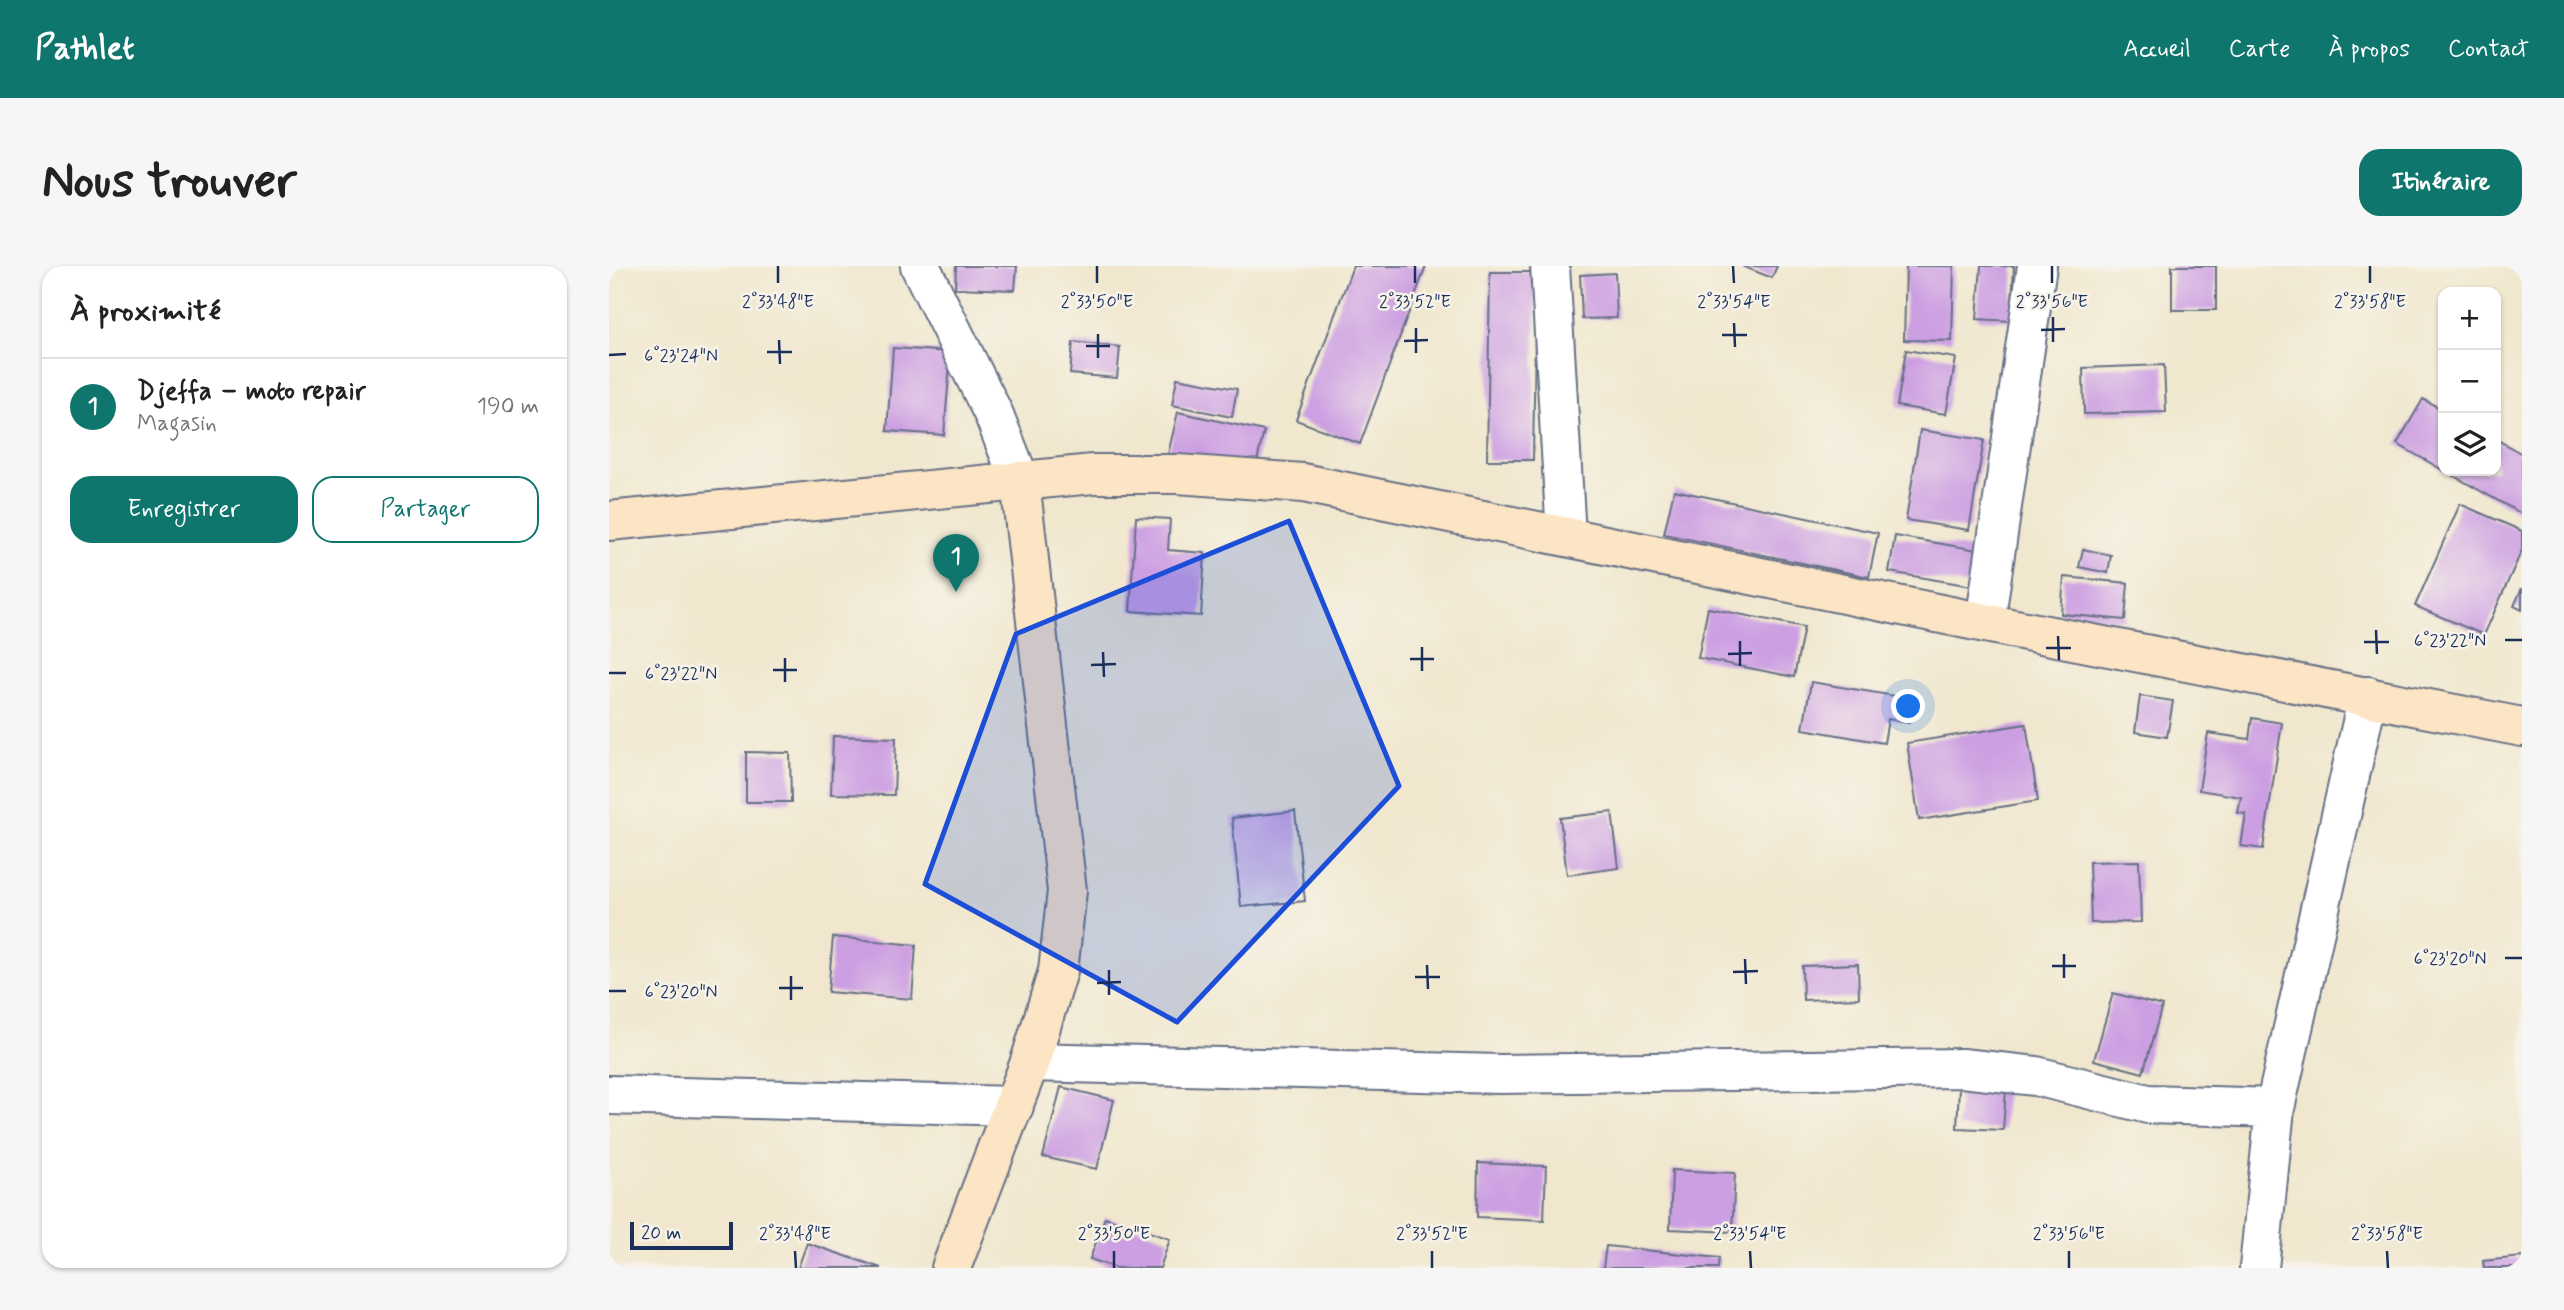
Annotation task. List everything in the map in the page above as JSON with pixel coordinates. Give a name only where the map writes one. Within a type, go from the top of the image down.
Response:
[{"type":"street","points":[[920,266],[994,415],[1020,481],[1067,891],[1058,971],[1030,1062],[951,1268]]},
{"type":"street","points":[[1551,266],[1566,536]]},
{"type":"street","points":[[1985,624],[2037,266]]},
{"type":"street","points":[[609,521],[1020,481],[1121,474],[1303,483],[1985,624],[2522,727]]},
{"type":"street","points":[[2259,1268],[2275,1108],[2368,696]]},
{"type":"street","points":[[1030,1062],[1500,1074],[1962,1068],[2036,1076],[2148,1104],[2275,1108]]},
{"type":"street","points":[[609,1095],[1014,1106]]},
{"type":"highlighted area","points":[[1289,521],[1399,786],[1177,1022],[925,884],[1016,634]]},
{"type":"building","points":[[956,266],[1017,266],[1015,290],[955,288]]},
{"type":"building","points":[[1353,266],[1426,266],[1360,444],[1296,420]]},
{"type":"building","points":[[1742,266],[1777,266],[1772,278]]},
{"type":"building","points":[[1906,266],[1954,266],[1952,341],[1904,340]]},
{"type":"building","points":[[1981,266],[2014,266],[2011,321],[1977,319]]},
{"type":"building","points":[[2172,266],[2216,266],[2216,310],[2172,310]]},
{"type":"building","points":[[1490,272],[1536,272],[1533,460],[1487,460]]},
{"type":"building","points":[[1615,273],[1617,318],[1582,319],[1580,275]]},
{"type":"building","points":[[1073,342],[1120,347],[1117,378],[1070,374]]},
{"type":"building","points":[[893,348],[951,352],[944,435],[887,431]]},
{"type":"building","points":[[1906,350],[1956,358],[1946,414],[1897,406]]},
{"type":"building","points":[[2164,365],[2166,412],[2084,414],[2083,368]]},
{"type":"building","points":[[1177,378],[1237,389],[1232,417],[1172,405]]},
{"type":"building","points":[[2423,399],[2438,407],[2438,467],[2397,444]]},
{"type":"building","points":[[1178,412],[1264,431],[1254,474],[1168,454]]},
{"type":"building","points":[[1920,430],[1984,440],[1969,530],[1906,520]]},
{"type":"building","points":[[2501,442],[2522,454],[2522,514],[2454,476],[2501,476]]},
{"type":"building","points":[[1674,490],[1878,533],[1869,577],[1664,534]]},
{"type":"building","points":[[2460,504],[2522,531],[2522,550],[2484,635],[2415,606]]},
{"type":"building","points":[[1136,517],[1170,519],[1168,550],[1205,553],[1201,616],[1130,611]]},
{"type":"building","points":[[1895,536],[1978,550],[1972,586],[1889,572]]},
{"type":"building","points":[[2083,549],[2111,555],[2108,573],[2079,567]]},
{"type":"building","points":[[2064,577],[2128,583],[2125,620],[2061,614]]},
{"type":"building","points":[[2522,588],[2522,610],[2514,606]]},
{"type":"building","points":[[1708,608],[1804,627],[1794,677],[1698,658]]},
{"type":"building","points":[[1811,682],[1913,699],[1909,723],[1888,719],[1884,743],[1803,729]]},
{"type":"building","points":[[2140,696],[2173,701],[2167,737],[2135,732]]},
{"type":"building","points":[[2252,718],[2282,723],[2263,849],[2241,846],[2246,814],[2238,813],[2241,797],[2199,790],[2208,733],[2249,739]]},
{"type":"building","points":[[2026,724],[2038,801],[1919,820],[1907,743]]},
{"type":"building","points":[[833,736],[896,738],[894,795],[831,794]]},
{"type":"building","points":[[746,752],[790,753],[791,802],[746,802]]},
{"type":"building","points":[[1295,811],[1305,901],[1241,907],[1232,818]]},
{"type":"building","points":[[1612,812],[1619,868],[1567,875],[1560,818]]},
{"type":"building","points":[[2139,861],[2141,922],[2091,923],[2089,862]]},
{"type":"building","points":[[833,937],[916,945],[912,999],[828,992]]},
{"type":"building","points":[[1858,964],[1859,998],[1803,1000],[1802,966]]},
{"type":"building","points":[[2113,993],[2162,1006],[2143,1073],[2094,1060]]},
{"type":"building","points":[[1061,1087],[1114,1100],[1097,1169],[1043,1157]]},
{"type":"building","points":[[1959,1087],[2006,1089],[2003,1130],[1957,1128]]},
{"type":"building","points":[[1478,1163],[1546,1166],[1544,1220],[1477,1217]]},
{"type":"building","points":[[1672,1170],[1735,1173],[1732,1232],[1670,1229]]},
{"type":"building","points":[[1105,1217],[1170,1239],[1160,1268],[1116,1268],[1090,1259]]},
{"type":"building","points":[[807,1243],[881,1268],[798,1268]]},
{"type":"building","points":[[1606,1246],[1719,1258],[1718,1268],[1603,1268]]},
{"type":"building","points":[[2522,1257],[2522,1268],[2484,1268],[2483,1261]]},
{"type":"place","name":"Djeffa – moto repair","points":[[956,592]]}]
